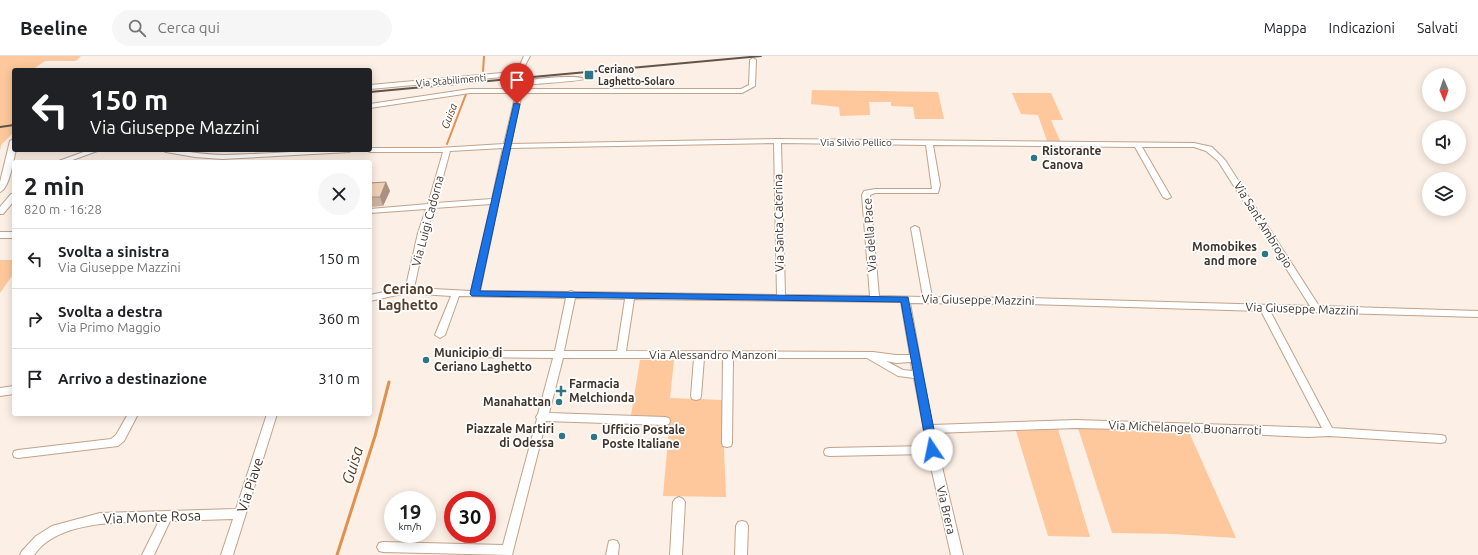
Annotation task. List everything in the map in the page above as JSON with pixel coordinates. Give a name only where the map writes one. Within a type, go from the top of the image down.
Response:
[{"type":"street","name":"Via Stabilimenti","points":[[372,87],[503,75],[522,68],[527,58]]},
{"type":"street","points":[[372,106],[445,94],[520,90],[742,91],[752,86],[753,60]]},
{"type":"street","points":[[475,294],[521,84],[525,82],[581,79]]},
{"type":"street","name":"Via Silvio Pellico","points":[[777,145],[804,142],[1138,144],[1194,145],[1204,147]]},
{"type":"street","name":"Via della Pace","points":[[875,299],[866,195],[867,192],[875,190],[935,191],[937,189],[928,143]]},
{"type":"street","points":[[1138,144],[1167,197]]},
{"type":"street","points":[[372,150],[447,149],[508,146],[777,145]]},
{"type":"street","name":"Via Santa Caterina","points":[[777,145],[781,297]]},
{"type":"street","name":"Via Sant'Ambrogio","points":[[1204,147],[1214,152],[1221,160],[1316,309]]},
{"type":"street","name":"Via Luigi Cadorna","points":[[406,290],[410,287],[422,233],[432,206],[447,149]]},
{"type":"street","points":[[0,190],[6,178],[12,150]]},
{"type":"street","points":[[66,160],[90,152]]},
{"type":"street","points":[[178,152],[222,157],[305,152]]},
{"type":"street","points":[[0,213],[12,198]]},
{"type":"street","points":[[372,211],[495,201]]},
{"type":"street","points":[[915,228],[928,299]]},
{"type":"street","points":[[0,235],[12,235]]},
{"type":"street","name":"Via Giuseppe Mazzini","points":[[372,298],[406,290],[475,294],[928,299],[1478,314]]},
{"type":"street","points":[[440,334],[456,293]]},
{"type":"street","points":[[382,547],[506,553],[559,353],[571,294]]},
{"type":"street","points":[[620,355],[630,295]]},
{"type":"street","name":"Via Brera","points":[[905,299],[916,358],[917,375],[932,450],[957,555]]},
{"type":"street","points":[[1264,308],[1329,432]]},
{"type":"street","name":"Via Alessandro Manzoni","points":[[460,354],[559,353],[620,355],[866,356],[896,359],[916,358]]},
{"type":"street","points":[[696,396],[699,355]]},
{"type":"street","points":[[727,443],[728,355]]},
{"type":"street","name":"Via Alessandro Manzoni","points":[[866,356],[902,373],[917,375]]},
{"type":"street","points":[[0,392],[12,390]]},
{"type":"street","points":[[18,454],[114,443],[120,438],[132,416]]},
{"type":"street","name":"Via Piave","points":[[227,555],[271,416]]},
{"type":"street","points":[[541,417],[666,421]]},
{"type":"street","name":"Via Michelangelo Buonarroti","points":[[928,429],[1076,424],[1166,426],[1308,433],[1329,432],[1441,439]]},
{"type":"street","points":[[829,452],[932,450]]},
{"type":"street","points":[[676,555],[680,502]]},
{"type":"street","name":"Via Monte Rosa","points":[[26,555],[40,540],[56,530],[100,518],[240,514]]},
{"type":"street","points":[[148,555],[167,516]]},
{"type":"street","points":[[741,555],[742,526]]},
{"type":"shaded area","points":[[0,56],[81,56],[76,61],[45,61],[35,68],[12,68],[12,134],[1,145],[0,151]]},
{"type":"shaded area","points":[[812,90],[938,92],[944,119],[915,119],[913,107],[891,106],[891,102],[869,102],[870,115],[840,116],[839,107],[811,104]]},
{"type":"shaded area","points":[[1012,93],[1051,93],[1063,120],[1051,120],[1060,141],[1047,141],[1038,115],[1021,114]]},
{"type":"shaded area","points":[[0,260],[12,260],[12,276],[0,293]]},
{"type":"shaded area","points":[[640,360],[674,360],[670,398],[722,400],[726,497],[663,496],[670,417],[631,415]]},
{"type":"shaded area","points":[[1078,428],[1189,432],[1236,538],[1172,534],[1112,533]]},
{"type":"shaded area","points":[[1058,429],[1090,537],[1048,536],[1016,431]]},
{"type":"building","points":[[386,182],[380,197],[372,197],[372,183]]},
{"type":"waterway","name":"Guisa","points":[[483,71],[484,56]]},
{"type":"waterway","name":"Guisa","points":[[447,144],[466,94]]},
{"type":"waterway","name":"Guisa","points":[[337,555],[375,436],[389,382]]},
{"type":"railway","points":[[372,92],[761,56]]},
{"type":"railway","points":[[0,127],[12,125]]},
{"type":"place","name":"Ceriano Laghetto-Solaro","points":[[589,75]]},
{"type":"place","name":"Ristorante Canova","points":[[1034,158]]},
{"type":"place","name":"Momobikes and more","points":[[1265,254]]},
{"type":"place","name":"Municipio di Ceriano Laghetto","points":[[426,360]]},
{"type":"place","name":"Farmacia Melchionda","points":[[561,391]]},
{"type":"place","name":"Manahattan","points":[[559,402]]},
{"type":"place","name":"Piazzale Martiri di Odessa","points":[[562,436]]},
{"type":"place","name":"Ufficio Postale Poste Italiane","points":[[594,437]]},
{"type":"district","name":"Ceriano Laghetto","points":[[408,298]]},
{"type":"route","points":[[517,104],[475,294],[905,299],[916,358],[917,375],[932,450]]}]
